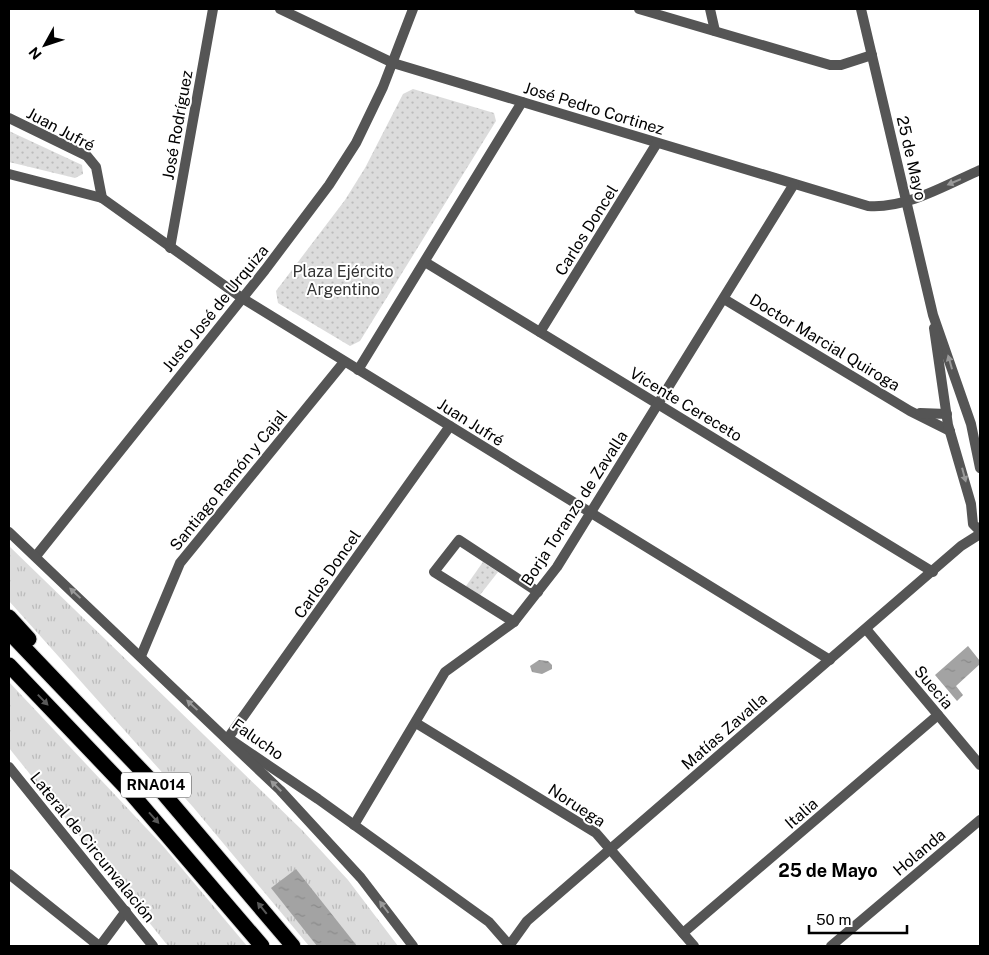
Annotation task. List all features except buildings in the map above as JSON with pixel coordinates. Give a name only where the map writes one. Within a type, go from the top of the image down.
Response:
[{"type":"highway","points":[[9,617],[144,772]]},
{"type":"highway","name":"RNA014","points":[[9,632],[144,772],[218,855],[293,946]]},
{"type":"highway","name":"RNA014","points":[[9,665],[172,838],[262,946]]},
{"type":"street","name":"José Rodríguez","points":[[170,248],[213,9]]},
{"type":"street","name":"José Pedro Cortinez","points":[[280,9],[393,64],[868,206],[886,206],[906,201]]},
{"type":"street","name":"Justo José de Urquiza","points":[[36,556],[303,221],[344,163],[383,87],[414,9]]},
{"type":"street","points":[[639,9],[830,65],[872,56]]},
{"type":"street","points":[[710,9],[715,31]]},
{"type":"street","name":"25 de Mayo","points":[[861,9],[933,315],[937,357],[951,432]]},
{"type":"street","points":[[358,370],[522,102]]},
{"type":"street","name":"Juan Jufré","points":[[9,118],[87,156],[96,167],[102,198]]},
{"type":"street","name":"Carlos Doncel","points":[[540,332],[657,143]]},
{"type":"street","points":[[906,201],[980,170]]},
{"type":"street","name":"Juan Jufré","points":[[9,174],[102,198],[242,298],[830,660]]},
{"type":"street","name":"Borja Toranzo de Zavalla","points":[[354,825],[445,672],[514,622],[557,567],[794,184]]},
{"type":"street","name":"Vicente Cereceto","points":[[425,262],[933,572]]},
{"type":"street","name":"Doctor Marcial Quiroga","points":[[724,299],[910,411],[951,432]]},
{"type":"street","name":"25 de Mayo","points":[[933,315],[949,356],[964,409],[974,433]]},
{"type":"street","name":"Santiago Ramón y Cajal","points":[[141,656],[180,563],[344,362]]},
{"type":"street","name":"Doctor Marcial Quiroga","points":[[910,411],[926,415],[947,413],[952,407],[964,409]]},
{"type":"street","name":"Carlos Doncel","points":[[228,738],[450,426]]},
{"type":"street","points":[[951,432],[962,437],[974,433],[980,463]]},
{"type":"street","points":[[951,432],[971,504],[973,520],[980,533]]},
{"type":"street","name":"Matías Zavalla","points":[[964,544],[980,507]]},
{"type":"street","name":"Falucho","points":[[9,532],[228,738],[489,922],[510,946]]},
{"type":"street","name":"Matías Zavalla","points":[[510,946],[527,921],[964,544],[980,533]]},
{"type":"street","points":[[514,622],[434,572],[459,540],[538,592]]},
{"type":"street","name":"Suecia","points":[[866,629],[980,765]]},
{"type":"street","name":"Italia","points":[[683,934],[938,715]]},
{"type":"street","name":"Noruega","points":[[416,723],[596,833],[694,946]]},
{"type":"street","points":[[228,738],[346,860],[413,946]]},
{"type":"street","name":"Lateral de Circunvalación","points":[[9,767],[153,946]]},
{"type":"street","name":"Holanda","points":[[830,946],[980,820]]},
{"type":"street","points":[[9,874],[99,946],[126,911]]},
{"type":"green space","name":"Plaza Ejército Argentino","points":[[413,89],[494,113],[496,121],[360,341],[350,346],[278,303],[276,291],[345,200],[365,168],[403,94]]},
{"type":"green space","points":[[9,131],[82,165],[83,174],[75,178],[9,162]]},
{"type":"green space","points":[[9,546],[302,830],[348,880],[398,946],[309,946],[193,807],[9,601]]},
{"type":"green space","points":[[483,562],[498,572],[480,595],[466,586]]},
{"type":"green space","points":[[9,682],[163,846],[247,946],[168,946],[9,748]]},
{"type":"water","points":[[968,646],[980,661],[980,664],[956,686],[963,695],[957,701],[935,675]]},
{"type":"water","points":[[539,660],[548,661],[552,665],[552,669],[542,674],[532,672],[530,666]]},
{"type":"water","points":[[296,869],[357,946],[317,946],[271,888]]},
{"type":"district","name":"25 de Mayo","points":[[828,871]]}]
